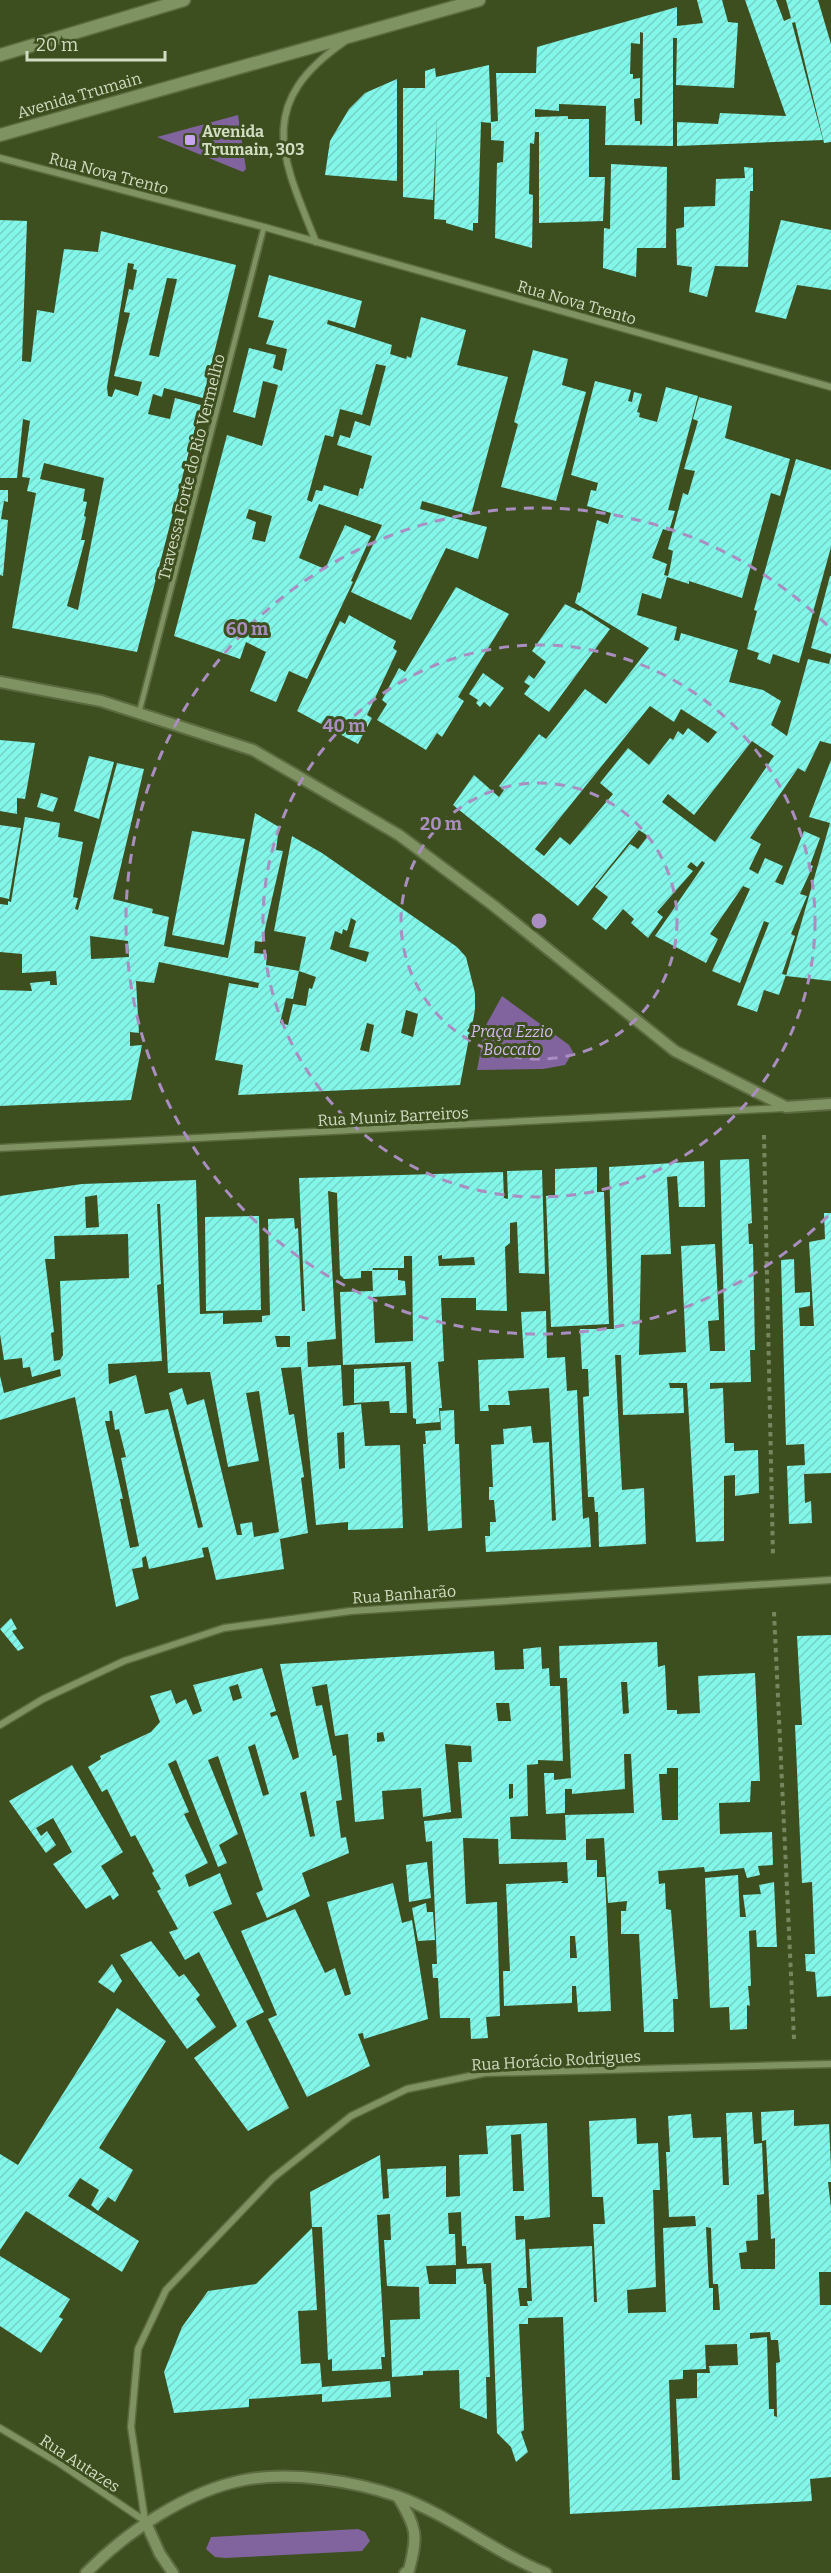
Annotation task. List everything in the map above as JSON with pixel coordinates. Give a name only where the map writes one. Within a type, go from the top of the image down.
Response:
[{"type":"main road","points":[[0,55],[184,0]]},
{"type":"main road","name":"Avenida Trumain","points":[[0,135],[479,0]]},
{"type":"street","points":[[316,243],[283,155],[282,121],[300,82],[328,53],[354,35]]},
{"type":"street","name":"Rua Nova Trento","points":[[0,158],[264,227],[831,387]]},
{"type":"street","points":[[0,682],[101,701],[253,750],[399,835],[494,906],[675,1051],[786,1107],[831,1104]]},
{"type":"street","name":"Rua Muniz Barreiros","points":[[0,1148],[786,1107]]},
{"type":"street","name":"Rua Banharão","points":[[0,1725],[43,1699],[124,1661],[224,1628],[351,1611],[831,1580]]},
{"type":"street","name":"Rua Horácio Rodrigues","points":[[145,2522],[131,2427],[138,2349],[166,2290],[273,2178],[351,2116],[407,2089],[485,2073],[831,2064]]},
{"type":"street","name":"Rua Autazes","points":[[0,2428],[59,2463],[145,2522]]},
{"type":"street","points":[[86,2573],[109,2549],[145,2522],[200,2495],[244,2480],[300,2478],[345,2483],[398,2496],[469,2530],[546,2573]]},
{"type":"street","points":[[398,2496],[410,2517],[417,2540],[409,2570],[405,2573]]},
{"type":"street","points":[[145,2522],[160,2554],[173,2573]]},
{"type":"lane","name":"Travessa Forte do Rio Vermelho","points":[[139,713],[264,227]]},
{"type":"green space","points":[[238,115],[246,169],[243,172],[157,137]]},
{"type":"green space","name":"Praça Ezzio Boccato","points":[[502,996],[569,1045],[573,1052],[565,1065],[543,1069],[477,1070],[485,1027]]},
{"type":"green space","points":[[358,2529],[365,2532],[370,2541],[362,2551],[225,2558],[215,2557],[206,2549],[211,2537]]},
{"type":"building","points":[[697,0],[722,0],[728,22],[738,23],[734,88],[676,85],[677,38],[673,38],[673,146],[605,145],[606,106],[559,104],[559,111],[535,109],[535,117],[568,116],[568,119],[589,119],[589,177],[605,177],[603,221],[539,223],[539,132],[535,132],[534,144],[530,143],[529,194],[533,195],[532,248],[495,238],[497,163],[503,162],[504,141],[491,140],[491,122],[498,121],[496,73],[536,73],[537,47],[677,7],[677,26],[703,23]],"holes":[[[640,32],[643,33],[642,124],[640,125],[640,121],[635,121],[634,99],[640,98],[640,78],[633,79],[633,74],[630,74],[631,43],[640,44]]]},
{"type":"building","points":[[745,0],[776,0],[784,21],[791,18],[786,0],[818,0],[831,44],[831,142],[824,143],[795,22],[792,23],[823,140],[677,146],[677,122],[718,124],[720,113],[786,116]]},
{"type":"building","points":[[489,65],[491,123],[481,122],[478,223],[473,223],[473,231],[446,223],[446,220],[434,219],[437,118],[433,200],[403,197],[403,88],[425,88],[425,71],[435,68],[436,77]]},
{"type":"building","points":[[397,79],[397,181],[325,175],[330,141],[349,109],[365,93]]},
{"type":"building","points":[[611,164],[667,167],[666,248],[637,248],[636,277],[603,268],[604,228],[610,229]]},
{"type":"building","points":[[744,167],[753,168],[753,191],[750,191],[748,267],[715,266],[707,297],[689,292],[692,267],[677,265],[676,229],[684,227],[684,207],[715,206],[716,179],[745,178]]},
{"type":"building","points":[[0,220],[27,221],[22,361],[31,362],[37,310],[54,313],[64,249],[98,252],[101,231],[236,265],[203,398],[164,388],[162,397],[153,394],[148,414],[170,419],[175,398],[201,405],[137,652],[12,628],[36,493],[27,491],[30,478],[22,477],[30,421],[23,419],[17,478],[0,478]],"holes":[[[128,263],[134,264],[133,269],[137,270],[133,290],[129,289],[124,312],[130,313],[114,376],[142,382],[138,396],[115,389],[112,397],[108,396],[107,387]],[[167,278],[177,279],[159,357],[149,355]],[[44,463],[104,478],[78,610],[67,606],[85,540],[81,540],[86,517],[84,516],[87,502],[83,501],[85,489],[40,479]]]},
{"type":"building","points":[[781,220],[831,230],[831,290],[797,285],[786,319],[755,312]]},
{"type":"building","points":[[269,275],[362,301],[355,328],[328,320],[327,324],[392,345],[390,354],[406,359],[407,356],[411,358],[421,317],[466,330],[457,365],[508,377],[471,515],[422,501],[420,509],[487,527],[478,559],[446,548],[411,620],[351,592],[382,525],[319,504],[299,558],[325,569],[345,525],[371,536],[351,581],[353,582],[307,679],[289,671],[276,702],[250,691],[266,652],[246,642],[240,659],[174,636],[227,435],[262,446],[278,385],[263,381],[255,418],[233,412],[249,348],[276,355],[273,368],[282,371],[287,349],[266,344],[274,321],[258,317]],"holes":[[[376,364],[386,366],[370,426],[355,421],[350,438],[340,435],[337,445],[372,456],[363,489],[360,488],[358,496],[324,485],[322,491],[316,490],[312,502],[307,500],[325,435],[333,437],[340,409],[362,415]],[[249,509],[272,516],[265,542],[252,539],[256,522],[246,518]]]},
{"type":"building","points":[[533,350],[568,359],[562,385],[586,392],[556,501],[501,487],[518,424],[514,422]]},
{"type":"building","points":[[595,381],[631,390],[628,401],[632,402],[634,392],[642,394],[637,412],[640,413],[639,417],[657,422],[666,387],[698,396],[668,510],[675,511],[669,531],[663,529],[652,558],[667,564],[664,575],[668,576],[673,551],[668,549],[683,493],[688,495],[695,471],[684,469],[698,421],[693,419],[699,397],[732,406],[725,438],[790,459],[780,496],[771,493],[742,598],[689,581],[689,584],[667,577],[661,599],[642,593],[637,615],[677,627],[674,640],[679,641],[681,633],[738,650],[729,682],[763,690],[781,701],[771,725],[787,736],[808,659],[829,664],[831,657],[831,744],[820,741],[805,772],[798,768],[750,838],[761,844],[749,869],[758,874],[765,858],[783,866],[775,882],[783,885],[804,831],[820,838],[810,865],[813,866],[800,894],[807,896],[791,934],[795,936],[782,974],[786,975],[779,995],[764,990],[757,1012],[737,1005],[769,923],[764,921],[740,983],[712,971],[750,889],[743,886],[710,934],[718,939],[706,963],[655,936],[705,863],[702,861],[697,867],[691,862],[687,867],[693,871],[657,912],[663,917],[648,938],[631,923],[634,919],[623,909],[606,930],[592,919],[608,897],[595,887],[630,844],[638,849],[648,836],[639,830],[578,906],[453,805],[474,775],[499,797],[504,790],[499,786],[539,734],[546,739],[585,689],[606,704],[649,648],[575,603],[578,592],[580,593],[597,520],[608,524],[611,513],[587,506],[591,490],[596,491],[598,483],[571,475]],"holes":[[[650,706],[674,722],[681,709],[717,732],[708,743],[688,728],[683,735],[678,731],[673,740],[670,738],[649,765],[628,748],[600,783],[613,794],[570,845],[560,837],[544,856],[535,849]],[[752,741],[774,756],[715,842],[662,802],[668,794],[694,815]]]},
{"type":"building","points":[[796,459],[831,470],[831,547],[799,663],[773,654],[770,664],[757,659],[759,653],[747,649],[757,611],[754,610]]},
{"type":"building","points":[[0,490],[8,490],[8,502],[4,501],[1,519],[8,520],[3,576],[0,575]]},
{"type":"building","points":[[831,576],[831,654],[811,648]]},
{"type":"building","points":[[456,587],[509,614],[458,697],[464,701],[442,737],[437,733],[426,750],[377,720],[387,704],[382,700],[399,668],[405,672]]},
{"type":"building","points":[[565,604],[581,610],[610,629],[549,712],[524,694],[530,686],[524,682],[529,675],[534,679],[546,662],[532,651]]},
{"type":"building","points":[[349,615],[396,641],[393,648],[397,651],[367,715],[372,718],[358,744],[297,711],[340,621],[345,624]]},
{"type":"building","points":[[483,673],[504,688],[490,707],[484,702],[480,707],[476,703],[478,700],[469,694]]},
{"type":"building","points":[[0,740],[35,743],[25,799],[17,798],[17,814],[0,811]]},
{"type":"building","points":[[89,756],[114,762],[99,819],[74,811]]},
{"type":"building","points":[[831,760],[831,981],[786,976],[830,823],[809,817]]},
{"type":"building","points":[[117,763],[144,769],[113,899],[153,909],[152,913],[169,917],[164,946],[228,958],[255,813],[279,827],[276,850],[283,851],[262,942],[255,941],[254,953],[267,954],[266,965],[299,971],[306,937],[274,931],[292,836],[322,853],[457,947],[466,957],[475,993],[475,1009],[473,1021],[467,1031],[470,1033],[460,1085],[238,1095],[243,1065],[215,1060],[229,983],[258,988],[259,983],[159,962],[154,983],[136,981],[139,1033],[130,1032],[130,1046],[142,1045],[131,1100],[0,1106],[0,990],[32,991],[30,983],[50,981],[50,985],[57,985],[56,971],[22,973],[22,954],[0,952],[0,904],[8,905],[8,901],[11,902],[25,817],[60,823],[58,837],[83,842],[73,897],[78,898],[75,909],[78,910]],"holes":[[[351,918],[356,921],[349,947],[369,952],[366,962],[330,949],[335,931],[342,934],[343,929],[347,931]],[[90,936],[128,941],[129,957],[91,959]],[[299,971],[316,977],[312,989],[309,988],[306,1006],[293,1004],[288,1025],[280,1023],[286,998],[293,999]],[[406,1010],[418,1014],[413,1037],[401,1033]],[[367,1023],[374,1025],[369,1052],[360,1050]]]},
{"type":"building","points":[[41,793],[58,798],[53,812],[37,807]]},
{"type":"building","points":[[0,825],[21,828],[9,899],[0,897]]},
{"type":"building","points":[[192,831],[245,839],[224,945],[172,935]]},
{"type":"building","points":[[749,1159],[752,1223],[748,1224],[749,1244],[753,1244],[755,1350],[750,1350],[751,1382],[710,1383],[710,1389],[723,1388],[725,1443],[734,1443],[734,1451],[758,1450],[759,1493],[735,1496],[735,1475],[724,1476],[724,1541],[696,1542],[687,1383],[669,1383],[670,1388],[683,1388],[684,1413],[623,1415],[621,1355],[615,1355],[622,1490],[644,1488],[646,1544],[599,1547],[598,1512],[595,1512],[594,1497],[588,1497],[583,1397],[589,1396],[588,1369],[582,1369],[580,1329],[614,1329],[609,1167],[704,1161],[705,1207],[679,1207],[677,1176],[667,1177],[671,1254],[641,1255],[639,1355],[686,1352],[681,1246],[715,1244],[719,1320],[708,1321],[710,1351],[725,1351],[720,1160]]},
{"type":"building","points":[[597,1167],[597,1192],[604,1192],[609,1324],[551,1327],[546,1196],[555,1195],[555,1169]]},
{"type":"building","points":[[542,1170],[545,1274],[519,1273],[517,1222],[510,1223],[510,1243],[505,1247],[507,1311],[476,1310],[476,1298],[441,1298],[444,1361],[438,1362],[442,1408],[439,1408],[440,1422],[416,1424],[416,1419],[413,1418],[411,1362],[343,1365],[340,1292],[373,1291],[372,1271],[361,1271],[361,1278],[344,1279],[340,1275],[337,1193],[328,1191],[336,1339],[307,1342],[308,1367],[341,1365],[343,1406],[361,1404],[365,1446],[400,1445],[403,1528],[348,1530],[348,1522],[316,1525],[301,1367],[281,1368],[289,1415],[294,1414],[304,1477],[301,1478],[308,1533],[280,1539],[284,1569],[216,1580],[208,1547],[202,1548],[204,1557],[149,1569],[146,1556],[142,1558],[143,1567],[132,1569],[139,1599],[116,1607],[75,1397],[0,1420],[0,1376],[4,1393],[61,1376],[60,1369],[32,1377],[30,1367],[23,1368],[22,1358],[4,1360],[0,1334],[0,1196],[82,1184],[196,1180],[200,1314],[223,1313],[223,1324],[262,1322],[262,1316],[270,1315],[268,1219],[294,1218],[295,1229],[298,1228],[302,1311],[305,1311],[299,1178],[503,1172],[504,1198],[508,1199],[507,1171]],"holes":[[[97,1195],[99,1227],[86,1228],[85,1197]],[[157,1204],[160,1204],[168,1373],[210,1372],[228,1467],[259,1461],[246,1393],[259,1391],[279,1532],[254,1537],[252,1522],[240,1524],[242,1535],[237,1535],[204,1399],[187,1405],[182,1388],[169,1393],[203,1527],[198,1528],[168,1409],[145,1414],[136,1375],[109,1384],[108,1364],[162,1361],[157,1285],[161,1284]],[[128,1234],[129,1278],[60,1281],[63,1355],[60,1360],[54,1361],[51,1333],[54,1332],[45,1259],[55,1259],[54,1236]],[[442,1255],[442,1259],[474,1257],[475,1265],[439,1266],[438,1256]],[[404,1256],[412,1256],[413,1341],[375,1343],[373,1297],[406,1295],[405,1281],[398,1280],[398,1270],[372,1270],[373,1268],[404,1268]],[[275,1336],[290,1336],[290,1347],[277,1347]],[[109,1411],[112,1411],[115,1430],[119,1429],[126,1457],[121,1458],[139,1546],[130,1548],[120,1499],[123,1499],[105,1421],[110,1421]],[[344,1432],[345,1468],[339,1469],[337,1433]]]},
{"type":"building","points":[[824,1213],[831,1213],[831,1473],[804,1474],[805,1503],[811,1501],[812,1523],[789,1524],[787,1466],[805,1465],[804,1444],[786,1445],[781,1260],[794,1259],[795,1293],[810,1292],[810,1306],[799,1308],[800,1326],[814,1326],[809,1242],[825,1239]]},
{"type":"building","points":[[259,1216],[261,1310],[206,1311],[205,1217]]},
{"type":"building","points":[[546,1311],[547,1358],[565,1357],[567,1391],[577,1390],[583,1519],[589,1517],[591,1547],[486,1552],[485,1536],[490,1536],[490,1522],[496,1522],[494,1500],[489,1500],[489,1487],[493,1487],[491,1445],[504,1444],[503,1429],[531,1426],[533,1443],[549,1442],[552,1521],[556,1520],[549,1388],[508,1391],[510,1405],[488,1405],[489,1411],[480,1411],[478,1360],[524,1358],[521,1312]]},
{"type":"building","points":[[405,1366],[407,1413],[390,1413],[389,1401],[354,1403],[354,1369]]},
{"type":"building","points":[[454,1410],[455,1444],[459,1444],[462,1528],[428,1531],[423,1444],[426,1444],[425,1431],[441,1430],[440,1411]]},
{"type":"building","points":[[11,1618],[17,1629],[12,1631],[24,1648],[18,1651],[0,1629]]},
{"type":"building","points":[[831,1635],[831,1996],[817,1997],[815,1972],[806,1971],[805,1954],[815,1954],[812,1882],[802,1883],[795,1725],[802,1725],[797,1636]]},
{"type":"building","points":[[657,1642],[658,1667],[665,1665],[667,1710],[677,1710],[677,1714],[700,1713],[698,1676],[755,1673],[760,1781],[751,1781],[750,1802],[719,1803],[720,1834],[772,1832],[773,1865],[758,1866],[760,1875],[747,1878],[744,1868],[705,1872],[704,1867],[658,1871],[659,1884],[665,1883],[666,1909],[671,1910],[678,1999],[673,1999],[674,2032],[644,2032],[639,1934],[621,1934],[621,1911],[626,1911],[627,1901],[608,1903],[604,1838],[586,1839],[586,1860],[597,1860],[597,1877],[605,1877],[611,2011],[578,2012],[576,1986],[572,1986],[572,2003],[504,2006],[503,1971],[510,1971],[506,1884],[563,1881],[561,1883],[568,1883],[567,1862],[499,1864],[498,1839],[463,1838],[466,1904],[497,1902],[500,2016],[486,2017],[488,2038],[471,2039],[470,2018],[440,2018],[438,1978],[433,1978],[432,1964],[437,1964],[432,1841],[426,1842],[424,1821],[462,1818],[458,1762],[472,1762],[471,1746],[445,1744],[451,1812],[423,1817],[421,1788],[382,1791],[384,1819],[355,1822],[348,1734],[335,1736],[327,1684],[312,1687],[316,1706],[322,1705],[333,1756],[336,1755],[342,1800],[336,1801],[341,1838],[346,1837],[349,1853],[302,1873],[310,1896],[267,1918],[256,1893],[263,1890],[218,1756],[208,1760],[238,1834],[219,1845],[227,1863],[218,1867],[176,1760],[168,1764],[189,1812],[184,1814],[208,1863],[185,1875],[189,1887],[220,1873],[232,1904],[213,1912],[264,2012],[246,2021],[289,2108],[248,2131],[194,2058],[237,2026],[199,1952],[185,1960],[169,1932],[178,1929],[157,1891],[161,1889],[152,1873],[154,1871],[135,1835],[131,1837],[107,1789],[102,1792],[88,1767],[101,1759],[100,1756],[151,1732],[160,1722],[150,1696],[171,1690],[176,1704],[186,1699],[193,1715],[202,1711],[193,1685],[262,1668],[276,1711],[270,1713],[271,1717],[277,1715],[293,1760],[299,1757],[280,1664],[494,1651],[495,1670],[524,1669],[523,1649],[541,1647],[542,1669],[549,1668],[550,1686],[560,1686],[563,1761],[538,1760],[538,1764],[527,1765],[528,1816],[510,1817],[511,1839],[566,1840],[565,1815],[634,1813],[631,1754],[624,1754],[625,1789],[572,1794],[572,1789],[565,1789],[565,1813],[546,1814],[544,1773],[554,1773],[554,1780],[571,1778],[567,1678],[560,1678],[559,1646]],"holes":[[[621,1682],[627,1682],[629,1713],[623,1714]],[[238,1684],[242,1698],[233,1701],[229,1687]],[[496,1703],[509,1703],[511,1721],[498,1721]],[[383,1732],[385,1741],[377,1742],[377,1733]],[[255,1744],[269,1794],[263,1796],[248,1747]],[[667,1768],[678,1768],[678,1820],[662,1820],[659,1774],[667,1774]],[[509,1784],[513,1784],[513,1798],[509,1799]],[[306,1791],[315,1836],[310,1837],[300,1793]],[[570,1936],[575,1936],[577,1958],[570,1958]]]},
{"type":"building","points":[[72,1765],[123,1852],[101,1866],[119,1895],[113,1900],[110,1895],[86,1909],[53,1864],[72,1852],[53,1818],[36,1828],[41,1836],[47,1831],[56,1845],[46,1853],[9,1801]]},
{"type":"building","points":[[427,1862],[431,1898],[409,1902],[406,1865]]},
{"type":"building","points":[[738,1875],[740,1917],[746,1917],[743,1895],[761,1894],[759,1885],[774,1882],[777,1947],[757,1947],[756,1930],[749,1931],[751,1986],[748,1986],[750,2006],[747,2005],[747,2029],[730,2030],[729,2007],[710,2008],[705,1878]]},
{"type":"building","points":[[393,1883],[402,1923],[412,1920],[428,2019],[364,2039],[363,2033],[358,2034],[370,2066],[307,2097],[268,2019],[277,2015],[241,1931],[295,1909],[325,1973],[335,1968],[345,1996],[351,1994],[327,1902]]},
{"type":"building","points":[[426,1903],[427,1912],[433,1912],[435,1940],[418,1941],[412,1908]]},
{"type":"building","points":[[151,1941],[179,1977],[184,1974],[200,1995],[196,1999],[216,2027],[187,2049],[120,1955]]},
{"type":"building","points":[[112,1964],[122,1981],[114,1993],[98,1982]]},
{"type":"building","points":[[117,2008],[166,2041],[99,2148],[133,2170],[115,2202],[108,2197],[98,2211],[91,2205],[99,2190],[80,2178],[68,2196],[139,2241],[122,2272],[26,2211],[0,2250],[0,2154],[18,2165]]},
{"type":"building","points":[[794,2110],[794,2126],[829,2124],[831,2272],[819,2272],[820,2305],[831,2305],[831,2477],[810,2479],[812,2501],[570,2514],[563,2317],[528,2318],[528,2324],[519,2324],[524,2430],[521,2432],[528,2452],[516,2462],[511,2447],[497,2433],[491,2263],[467,2264],[466,2246],[462,2246],[461,2212],[448,2213],[449,2234],[455,2234],[456,2265],[426,2266],[429,2284],[456,2284],[456,2269],[482,2268],[484,2284],[486,2284],[490,2377],[486,2377],[487,2419],[460,2408],[459,2370],[423,2371],[423,2375],[392,2377],[390,2320],[420,2319],[419,2287],[387,2286],[384,2240],[391,2240],[390,2214],[377,2215],[385,2357],[381,2357],[382,2369],[332,2371],[332,2359],[328,2360],[322,2227],[312,2227],[310,2192],[380,2155],[383,2199],[389,2198],[387,2169],[446,2166],[446,2197],[460,2196],[459,2155],[488,2154],[486,2126],[547,2123],[550,2217],[524,2220],[524,2216],[515,2216],[516,2240],[525,2239],[527,2288],[518,2288],[520,2306],[528,2306],[527,2301],[532,2301],[529,2249],[592,2246],[594,2302],[597,2302],[593,2224],[605,2224],[603,2197],[592,2197],[589,2121],[636,2118],[637,2144],[658,2143],[660,2190],[653,2190],[656,2287],[627,2290],[628,2313],[666,2312],[663,2228],[696,2226],[695,2216],[669,2217],[666,2152],[670,2152],[668,2116],[691,2114],[693,2138],[721,2137],[723,2185],[729,2185],[726,2113],[752,2112],[754,2144],[762,2143],[764,2194],[757,2195],[758,2240],[746,2241],[747,2252],[739,2253],[741,2269],[775,2269],[775,2238],[771,2239],[766,2140],[762,2141],[761,2112]],"holes":[[[521,2134],[524,2191],[513,2191],[511,2135]],[[706,2227],[711,2228],[713,2284],[718,2284],[720,2310],[713,2310],[713,2288],[709,2288]],[[770,2332],[771,2340],[778,2340],[780,2362],[776,2363],[777,2417],[774,2416],[774,2409],[769,2409],[767,2337],[750,2339],[750,2333]],[[737,2344],[738,2365],[709,2366],[710,2373],[697,2373],[697,2398],[676,2399],[680,2480],[672,2480],[669,2380],[683,2379],[683,2370],[706,2369],[705,2345]]]},
{"type":"building","points":[[312,2228],[317,2310],[298,2311],[301,2364],[320,2363],[322,2387],[390,2381],[391,2397],[322,2402],[322,2394],[249,2399],[249,2407],[174,2413],[164,2372],[182,2327],[208,2291],[256,2284]]},
{"type":"building","points":[[0,2256],[70,2299],[59,2317],[63,2319],[41,2353],[0,2326]]},
{"type":"place","name":"Avenida Trumain, 303","points":[[190,140]]}]
